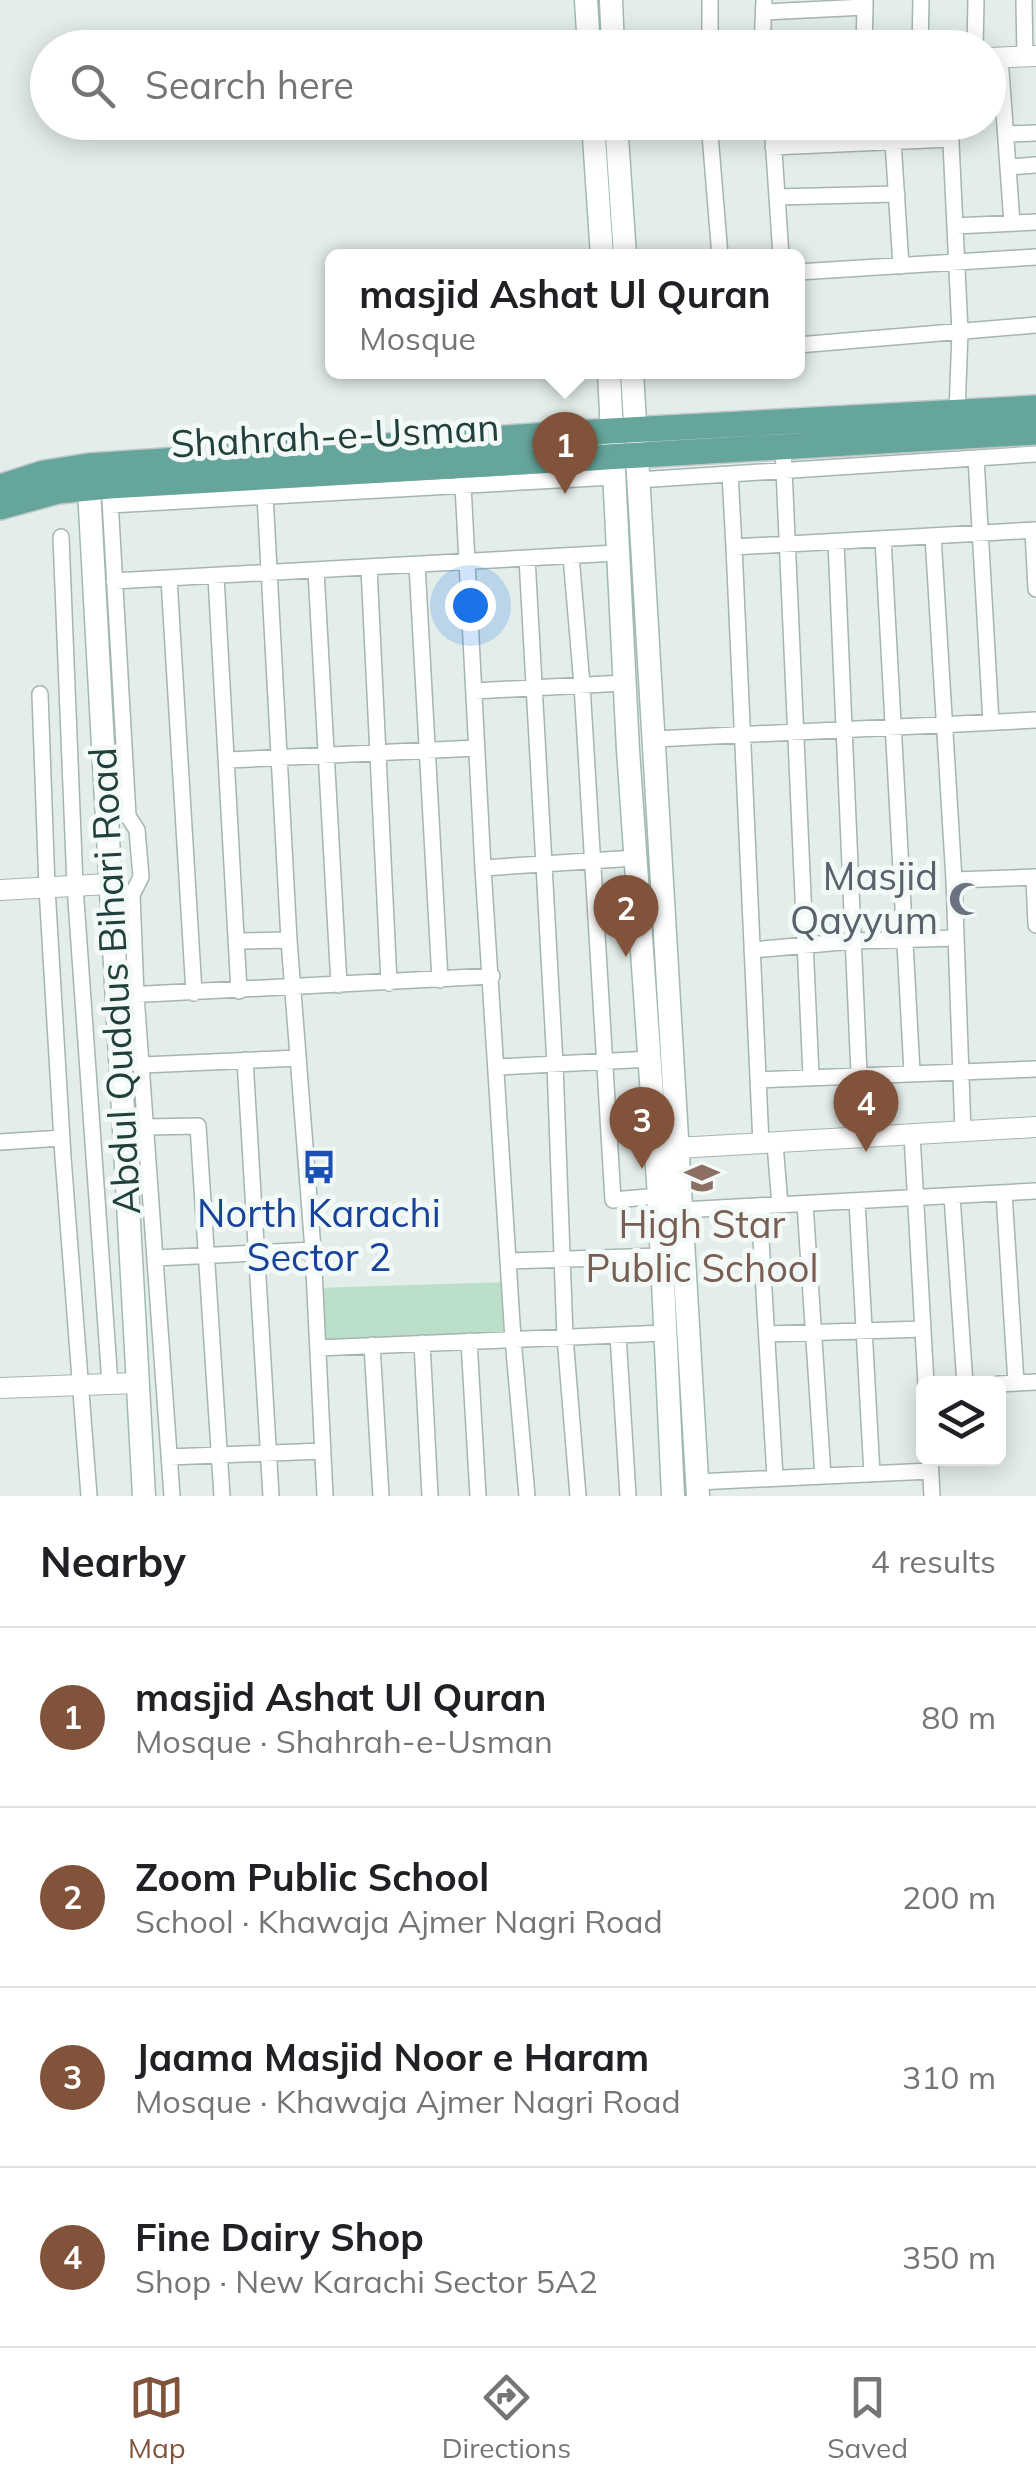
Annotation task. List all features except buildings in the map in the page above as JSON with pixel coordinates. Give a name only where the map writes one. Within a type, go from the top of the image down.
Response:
[{"type":"main road","points":[[586,0],[588,30]]},
{"type":"main road","points":[[611,0],[612,30]]},
{"type":"main road","points":[[594,140],[602,249]]},
{"type":"main road","points":[[617,140],[625,249]]},
{"type":"main road","points":[[609,379],[648,648],[655,739],[656,968],[650,1058],[673,1496]]},
{"type":"main road","points":[[631,379],[616,553],[636,858],[656,968],[677,1148],[698,1489]]},
{"type":"main road","name":"Shahrah-e-Usman","points":[[0,486],[44,473],[101,482],[264,487],[463,476],[957,412],[1036,408]]},
{"type":"main road","name":"Shahrah-e-Usman","points":[[0,507],[101,482],[623,456],[784,459],[1036,432]]},
{"type":"main road","name":"Abdul Quddus Bihari Road","points":[[101,482],[108,884],[126,996],[144,1496]]},
{"type":"main road","points":[[622,650],[648,648]]},
{"type":"main road","points":[[662,1283],[686,1282]]},
{"type":"street","points":[[710,0],[710,30]]},
{"type":"street","points":[[920,0],[920,30]]},
{"type":"street","points":[[976,0],[976,30]]},
{"type":"street","points":[[1006,65],[1032,61],[1024,0]]},
{"type":"street","points":[[764,6],[865,4],[864,30]]},
{"type":"street","points":[[1006,129],[1012,223]]},
{"type":"street","points":[[1007,134],[1036,133]]},
{"type":"street","points":[[710,140],[719,249]]},
{"type":"street","points":[[773,140],[781,249]]},
{"type":"street","points":[[774,147],[899,140]]},
{"type":"street","points":[[950,140],[960,332],[957,412]]},
{"type":"street","points":[[893,141],[901,266]]},
{"type":"street","points":[[1009,167],[1036,165]]},
{"type":"street","points":[[777,197],[896,194]]},
{"type":"street","points":[[955,226],[1036,222]]},
{"type":"street","points":[[805,272],[1036,257]]},
{"type":"street","points":[[805,343],[1036,325]]},
{"type":"street","points":[[623,456],[730,474],[784,459],[1036,454]]},
{"type":"street","points":[[976,458],[991,722]]},
{"type":"street","points":[[784,459],[811,1076]]},
{"type":"street","points":[[730,474],[758,1080],[780,1205]]},
{"type":"street","points":[[463,476],[483,868],[526,1496]]},
{"type":"street","points":[[101,482],[114,580],[128,816],[138,830],[141,877],[132,895],[126,996],[143,1064],[172,1496]]},
{"type":"street","points":[[264,487],[325,1496]]},
{"type":"street","points":[[734,548],[1034,530],[1036,590]]},
{"type":"street","points":[[934,536],[954,880],[963,1132]]},
{"type":"street","points":[[61,537],[75,886],[110,1384]]},
{"type":"street","points":[[884,539],[902,941],[912,1072]]},
{"type":"street","points":[[836,542],[859,1074]]},
{"type":"street","points":[[114,580],[616,553]]},
{"type":"street","points":[[570,556],[582,685],[613,1200],[659,1196]]},
{"type":"street","points":[[527,558],[555,1064],[565,1337],[578,1496]]},
{"type":"street","points":[[417,565],[440,980]]},
{"type":"street","points":[[369,568],[389,982]]},
{"type":"street","points":[[316,572],[339,985]]},
{"type":"street","points":[[216,577],[239,991]]},
{"type":"street","points":[[169,579],[194,993]]},
{"type":"street","points":[[474,692],[624,682]]},
{"type":"street","points":[[40,694],[47,888],[88,1496]]},
{"type":"street","points":[[655,739],[1036,720]]},
{"type":"street","points":[[228,760],[476,748]]},
{"type":"street","points":[[483,868],[636,858]]},
{"type":"street","points":[[954,880],[1035,877],[1036,925]]},
{"type":"street","points":[[0,890],[108,884]]},
{"type":"street","points":[[752,950],[853,941],[956,938]]},
{"type":"street","points":[[238,941],[289,940]]},
{"type":"street","points":[[126,996],[492,976]]},
{"type":"street","points":[[143,1064],[298,1058]]},
{"type":"street","points":[[498,1067],[650,1058]]},
{"type":"street","points":[[245,1060],[271,1496]]},
{"type":"street","points":[[758,1080],[1036,1068]]},
{"type":"street","points":[[147,1128],[198,1126],[222,1496]]},
{"type":"street","points":[[677,1148],[1036,1127]]},
{"type":"street","points":[[912,1135],[925,1376]]},
{"type":"street","points":[[0,1142],[62,1138]]},
{"type":"street","points":[[682,1210],[1036,1191]]},
{"type":"street","points":[[1004,1193],[1016,1383]]},
{"type":"street","points":[[952,1196],[964,1376]]},
{"type":"street","points":[[856,1201],[872,1474]]},
{"type":"street","points":[[805,1204],[823,1476]]},
{"type":"street","points":[[759,1206],[775,1477]]},
{"type":"street","points":[[156,1258],[313,1250]]},
{"type":"street","points":[[509,1261],[660,1256]]},
{"type":"street","points":[[767,1334],[922,1329]]},
{"type":"street","points":[[318,1348],[665,1333]]},
{"type":"street","points":[[618,1335],[628,1496]]},
{"type":"street","points":[[468,1341],[478,1496]]},
{"type":"street","points":[[422,1343],[430,1496]]},
{"type":"street","points":[[372,1345],[382,1496]]},
{"type":"street","points":[[1006,1384],[1036,1382]]},
{"type":"street","points":[[0,1388],[138,1384]]},
{"type":"street","points":[[169,1457],[322,1451]]},
{"type":"street","points":[[698,1489],[775,1477],[872,1474],[924,1466]]},
{"type":"street","points":[[930,1466],[932,1496]]},
{"type":"green space","points":[[510,1282],[513,1339],[318,1348],[315,1288]]},
{"type":"place","name":"masjid Ashat Ul Quran","points":[[565,494]]},
{"type":"place","name":"Masjid Qayyum","points":[[966,899]]},
{"type":"place","name":"Zoom Public School","points":[[626,957]]},
{"type":"place","name":"Fine Dairy Shop","points":[[866,1152]]},
{"type":"place","name":"North Karachi Sector 2","points":[[319,1167]]},
{"type":"place","name":"Jaama Masjid Noor e Haram","points":[[642,1169]]},
{"type":"place","name":"High Star Public School","points":[[702,1178]]}]
